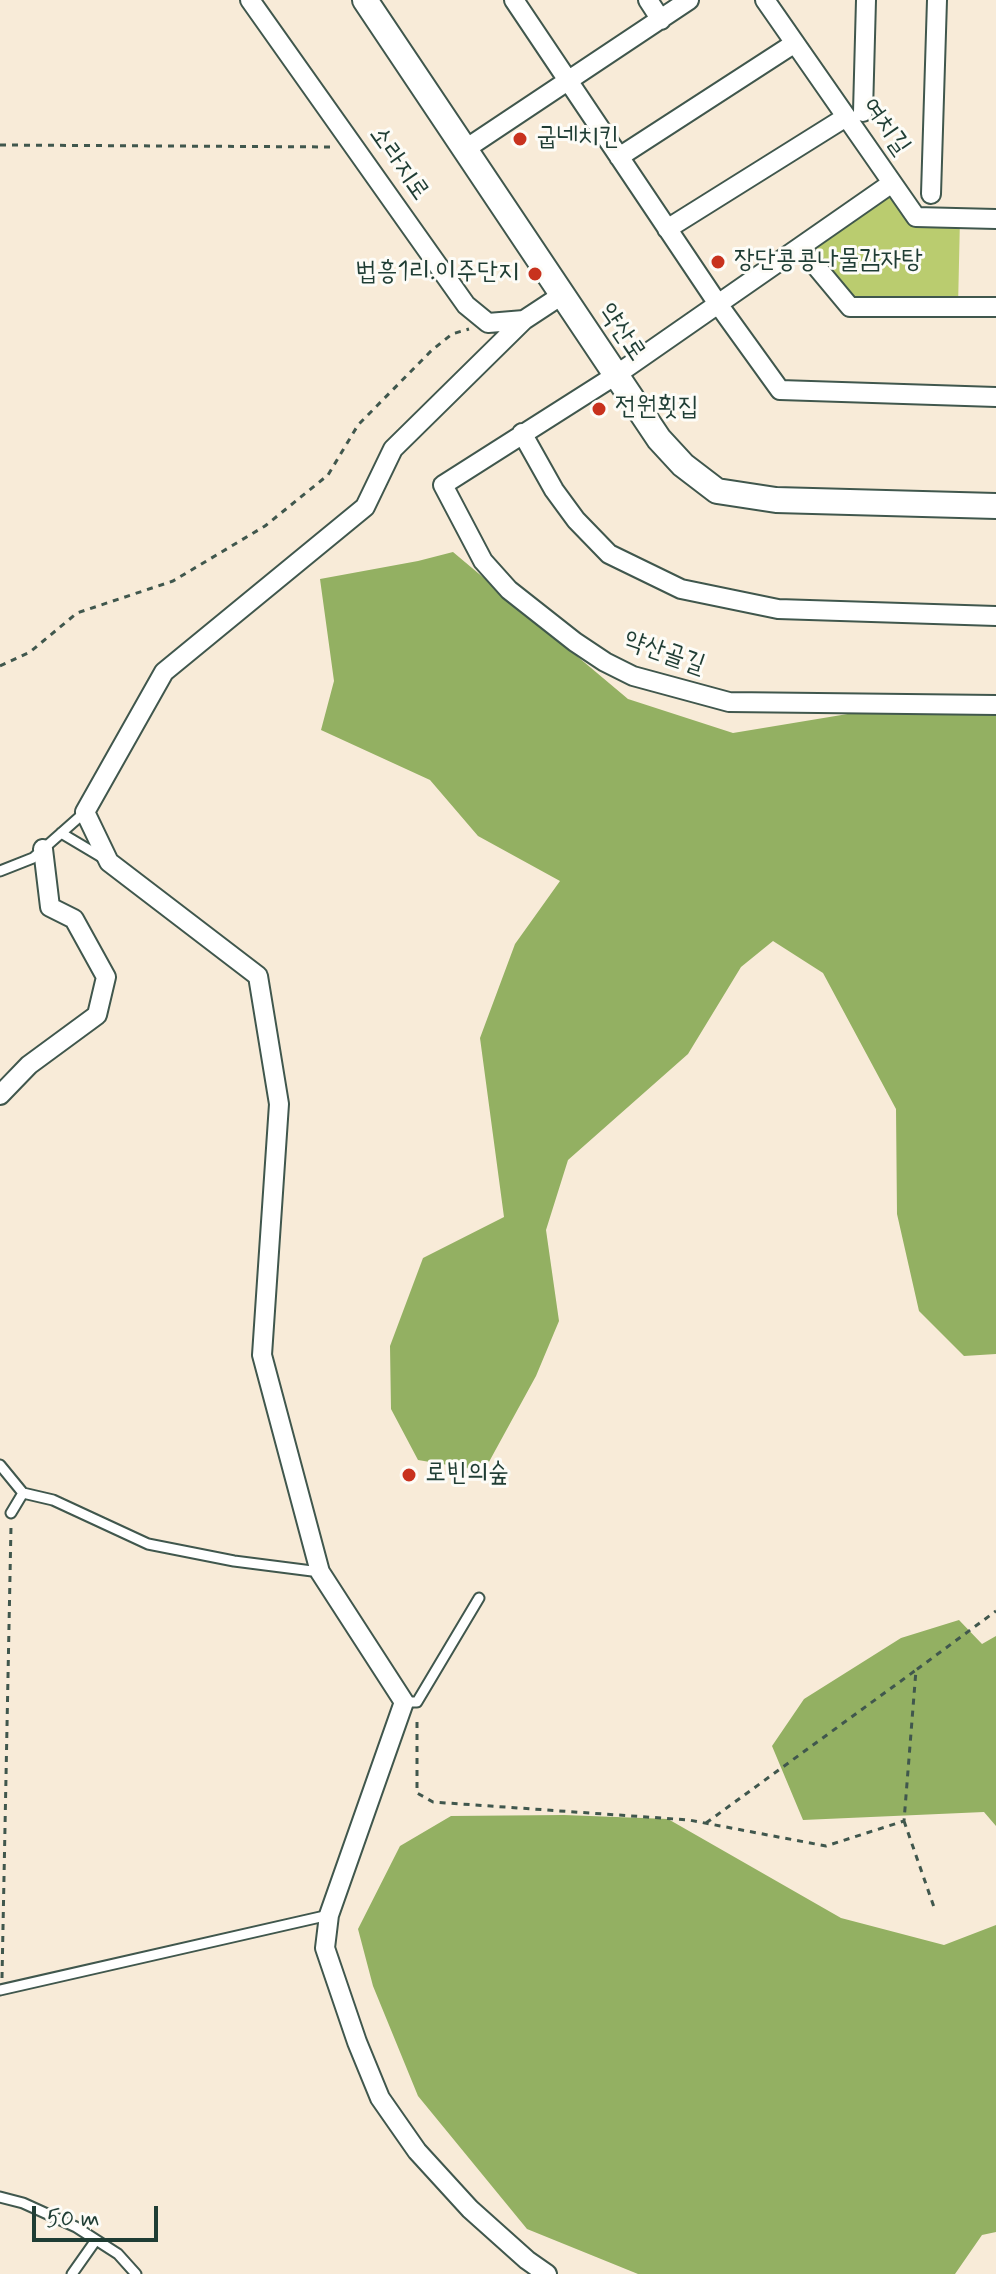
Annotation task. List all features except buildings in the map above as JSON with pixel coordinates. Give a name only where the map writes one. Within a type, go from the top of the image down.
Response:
[{"type":"street","name":"소라지로","points":[[250,0],[466,305],[488,323]]},
{"type":"street","name":"약산로","points":[[365,0],[659,439],[683,465],[717,491],[776,500],[996,506]]},
{"type":"street","points":[[648,0],[661,20]]},
{"type":"street","points":[[464,150],[689,0]]},
{"type":"street","name":"여치길","points":[[765,0],[795,43],[855,115],[892,183],[916,217],[996,219]]},
{"type":"street","points":[[667,229],[855,115],[866,0]]},
{"type":"street","points":[[931,194],[937,0]]},
{"type":"street","points":[[519,2],[667,229],[780,390],[996,397]]},
{"type":"street","points":[[619,157],[795,43]]},
{"type":"street","name":"약산골길","points":[[892,183],[616,375],[443,485],[483,561],[509,590],[541,618],[605,662],[646,680],[729,702],[996,705]]},
{"type":"street","points":[[800,247],[850,307],[996,307]]},
{"type":"street","points":[[547,2274],[470,2209],[417,2151],[380,2098],[325,1948],[329,1915],[410,1702],[320,1572],[262,1355],[279,1104],[258,976],[109,862],[85,812],[164,672],[365,507],[393,449],[524,320],[562,295]]},
{"type":"street","points":[[488,323],[524,320]]},
{"type":"street","points":[[522,433],[554,490],[576,520],[609,554],[681,589],[778,609],[996,616]]},
{"type":"street","points":[[0,1095],[29,1065],[97,1015],[106,977],[74,919],[50,907],[43,849]]},
{"type":"lane","points":[[0,871],[33,858],[85,812]]},
{"type":"lane","points":[[61,833],[109,862]]},
{"type":"lane","points":[[0,1465],[23,1493],[53,1500],[148,1544],[234,1561],[320,1572]]},
{"type":"lane","points":[[11,1513],[23,1493]]},
{"type":"lane","points":[[410,1702],[479,1598]]},
{"type":"lane","points":[[1,1990],[329,1915]]},
{"type":"lane","points":[[0,2197],[23,2203],[76,2227],[118,2254],[136,2274]]},
{"type":"lane","points":[[72,2274],[96,2240]]},
{"type":"path","points":[[0,145],[354,147]]},
{"type":"path","points":[[0,666],[30,652],[77,613],[173,581],[265,526],[328,475],[358,425],[432,350],[452,334],[488,323]]},
{"type":"path","points":[[1,1990],[11,1513]]},
{"type":"path","points":[[706,1823],[996,1611]]},
{"type":"path","points":[[916,1670],[904,1821],[935,1910]]},
{"type":"path","points":[[410,1702],[417,1793],[433,1802],[706,1823],[826,1846],[904,1821]]},
{"type":"green space","points":[[892,183],[916,217],[960,218],[958,307],[850,307],[800,247]]},
{"type":"green space","points":[[453,552],[628,699],[733,733],[932,700],[996,710],[996,1354],[964,1356],[919,1311],[897,1214],[896,1109],[823,973],[773,941],[741,967],[688,1054],[568,1160],[546,1230],[559,1321],[536,1376],[484,1471],[418,1460],[391,1409],[390,1346],[423,1258],[504,1217],[480,1038],[515,944],[560,881],[478,836],[430,780],[321,730],[334,681],[320,579]]},
{"type":"green space","points":[[959,1620],[982,1644],[996,1636],[996,1826],[984,1812],[803,1820],[772,1746],[804,1699],[901,1638]]},
{"type":"green space","points":[[564,1815],[668,1819],[841,1918],[944,1945],[996,1925],[996,2232],[982,2235],[955,2274],[638,2274],[527,2229],[418,2096],[373,1986],[358,1929],[400,1846],[451,1816]]},
{"type":"place","name":"굽네치킨","points":[[520,139]]},
{"type":"place","name":"장단콩콩나물감자탕","points":[[718,262]]},
{"type":"place","name":"법흥1리.이주단지","points":[[535,274]]},
{"type":"place","name":"전원횟집","points":[[599,409]]},
{"type":"place","name":"로빈의숲","points":[[409,1475]]}]
